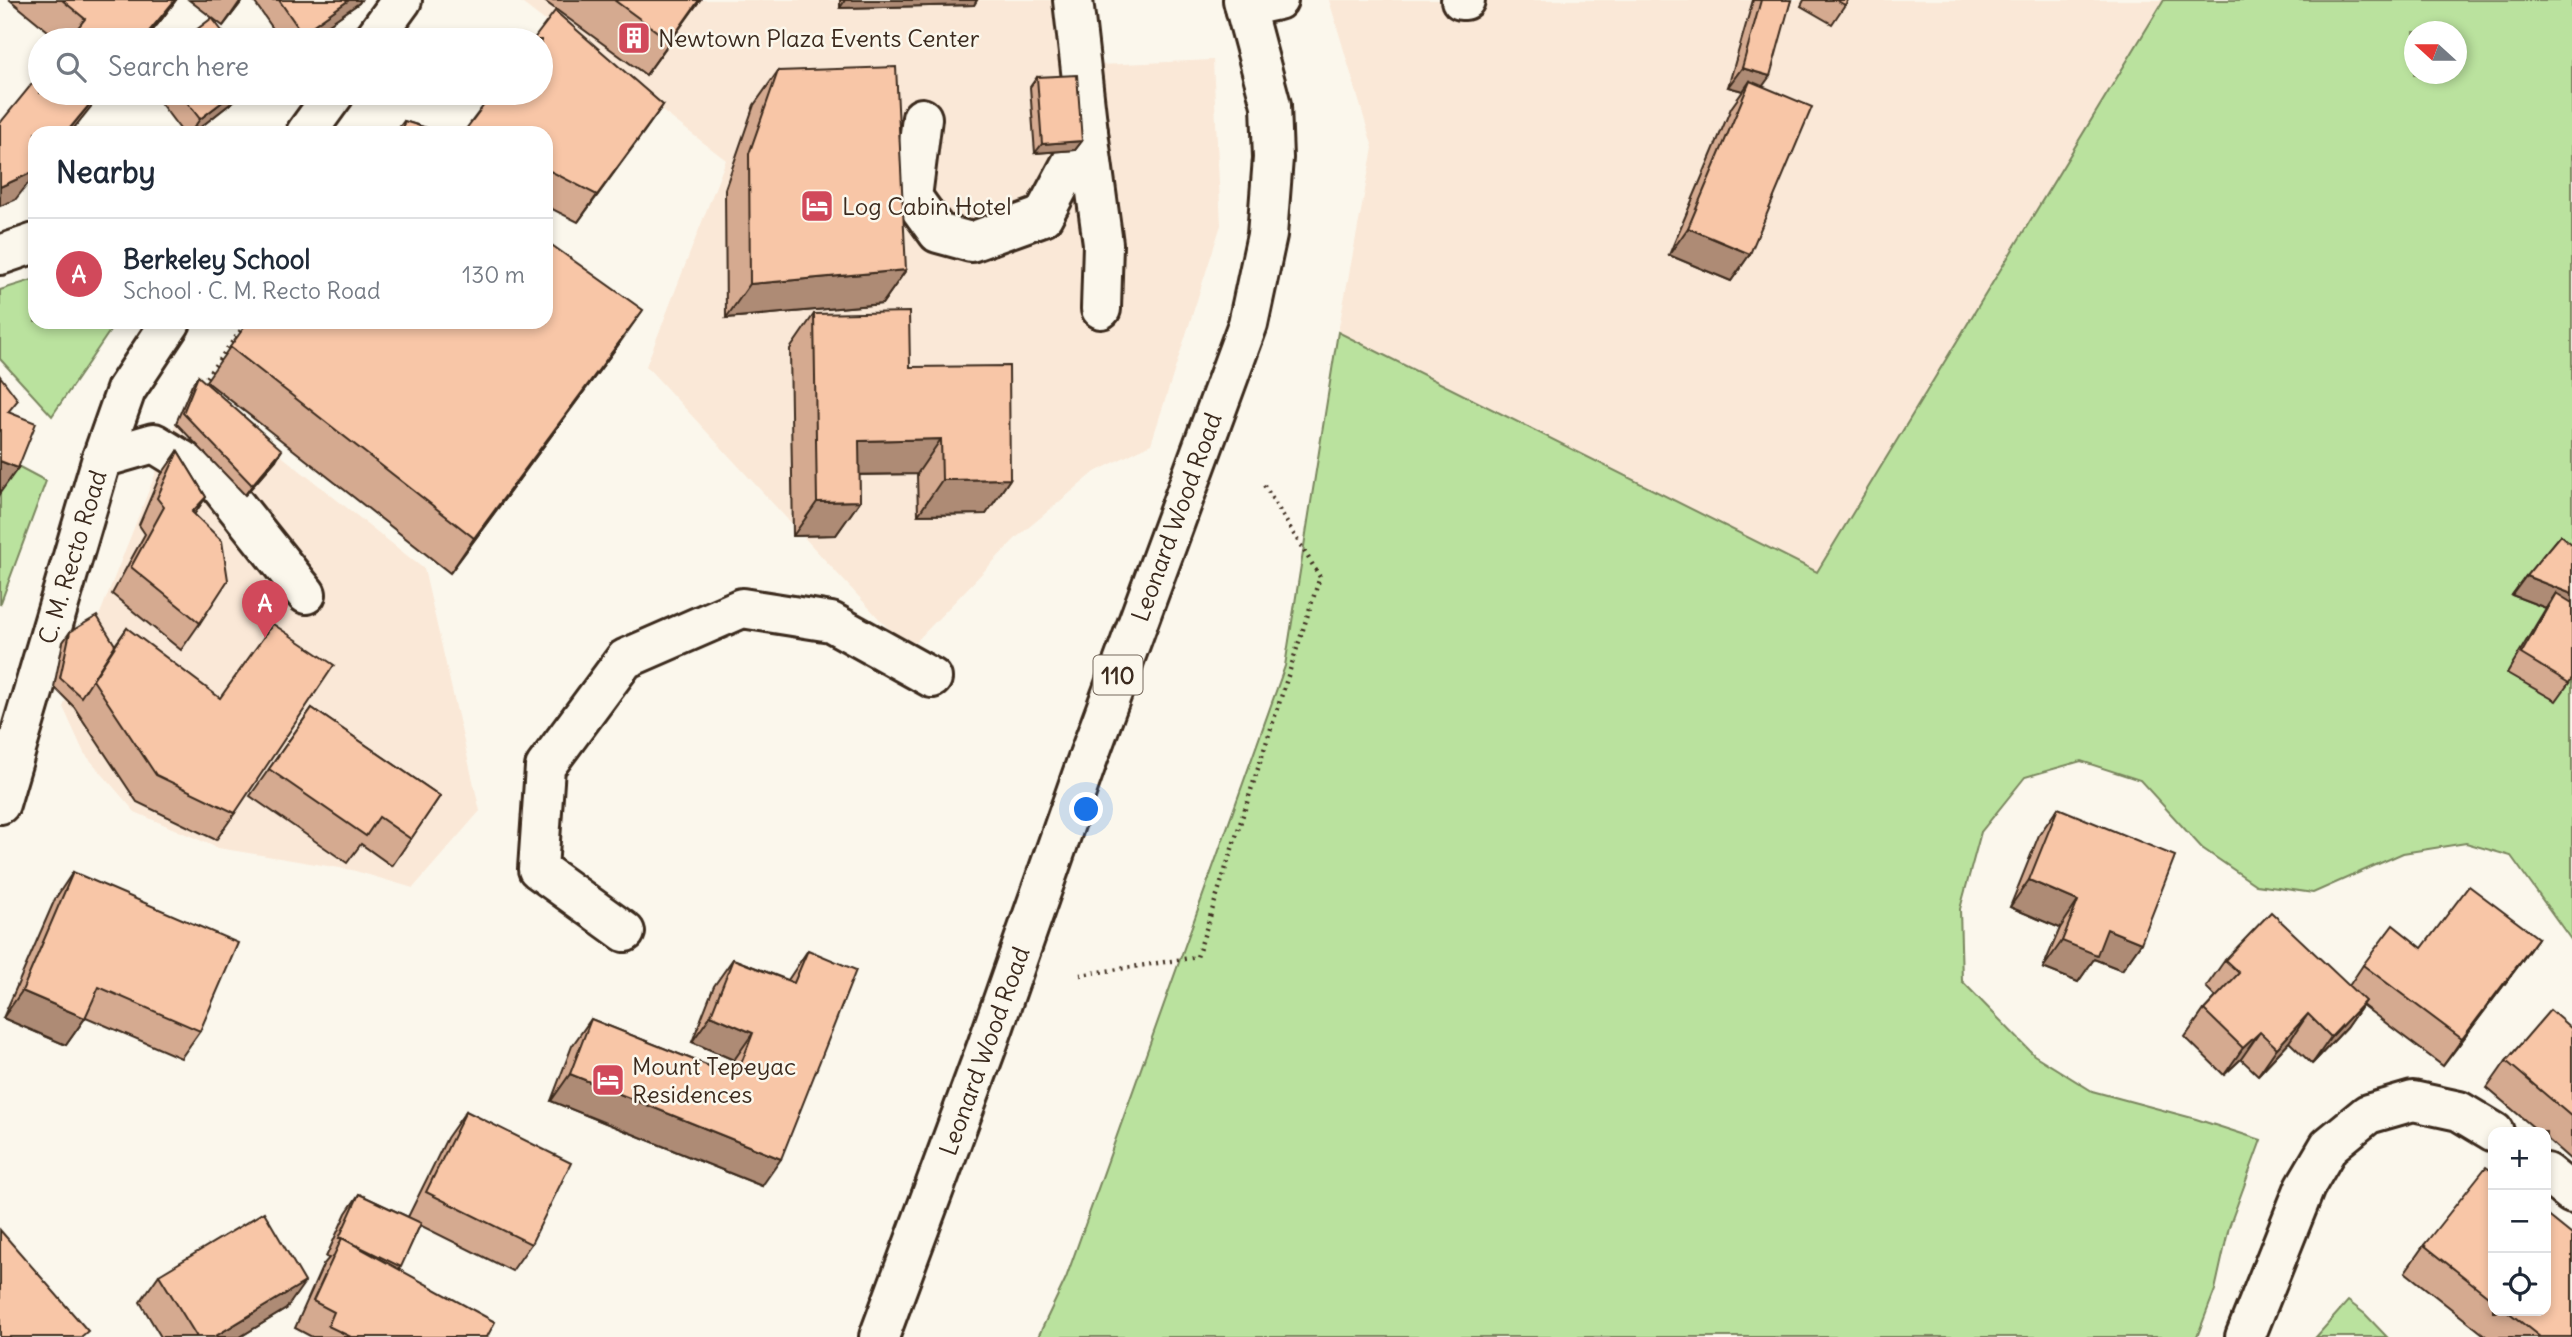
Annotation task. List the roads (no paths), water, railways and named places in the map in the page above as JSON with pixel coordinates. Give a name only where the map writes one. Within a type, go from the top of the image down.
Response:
[{"type":"main road","points":[[382,28],[402,0]]},
{"type":"main road","points":[[1073,0],[1087,132],[1103,244],[1101,309]]},
{"type":"main road","name":"Leonard Wood Road","points":[[879,1337],[983,1059],[1088,758],[1248,324],[1267,235],[1273,158],[1271,105],[1255,2]]},
{"type":"main road","points":[[311,126],[326,105]]},
{"type":"main road","points":[[922,118],[912,197],[938,233],[971,242],[1044,216],[1087,132]]},
{"type":"main road","points":[[0,254],[28,245]]},
{"type":"main road","name":"C. M. Recto Road","points":[[0,804],[102,458],[126,390],[166,329]]},
{"type":"main road","points":[[102,458],[154,443],[216,481],[306,594]]},
{"type":"main road","points":[[625,932],[538,869],[545,767],[625,659],[742,608],[831,622],[932,678]]},
{"type":"main road","points":[[2245,1337],[2305,1187],[2329,1146],[2368,1114],[2413,1101],[2459,1111],[2488,1128]]},
{"type":"main road","points":[[2551,1177],[2572,1194]]},
{"type":"place","name":"Newtown Plaza Events Center","points":[[634,38]]},
{"type":"place","name":"Log Cabin Hotel","points":[[817,206]]},
{"type":"place","name":"Berkeley School","points":[[265,638]]},
{"type":"place","name":"Mount Tepeyac Residences","points":[[608,1080]]}]
